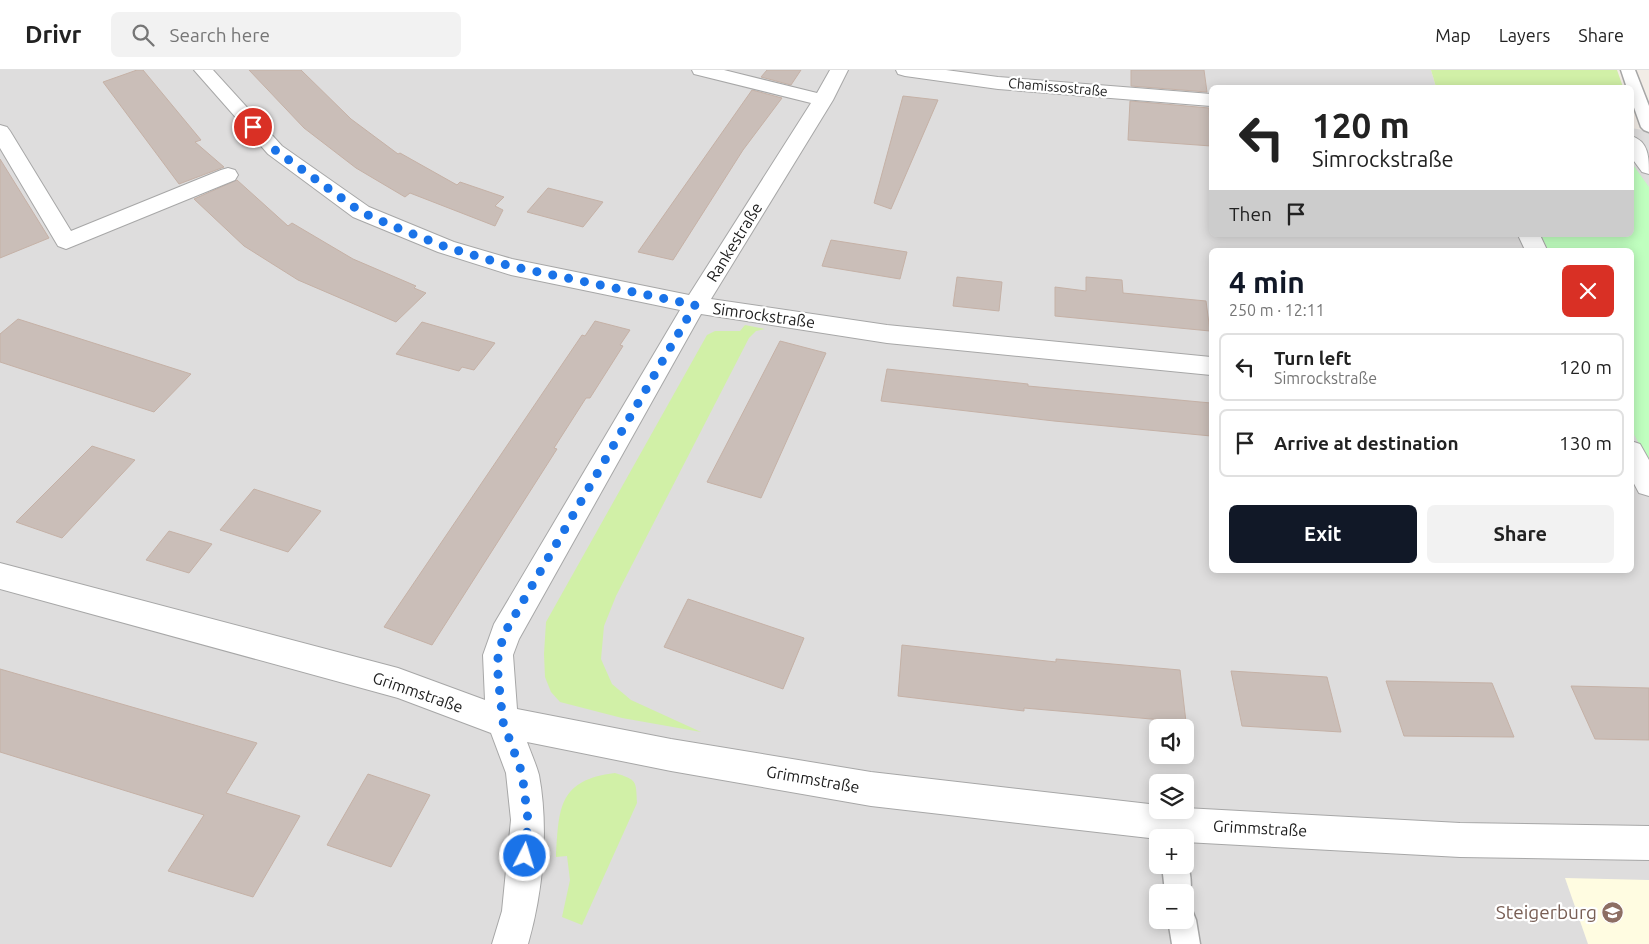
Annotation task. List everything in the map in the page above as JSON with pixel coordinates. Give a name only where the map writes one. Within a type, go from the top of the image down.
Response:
[{"type":"street","name":"Simrockstraße","points":[[203,70],[275,150],[361,212],[446,247],[510,266],[695,305],[887,334],[1209,366]]},
{"type":"street","points":[[701,70],[823,100]]},
{"type":"street","name":"Rankestraße","points":[[510,944],[520,911],[528,820],[522,773],[503,722],[498,676],[498,656],[504,634],[695,305],[823,100],[839,70]]},
{"type":"street","name":"Chamissostraße","points":[[905,70],[998,82],[1209,100]]},
{"type":"street","points":[[0,131],[66,241],[228,175]]},
{"type":"street","points":[[1634,140],[1649,142]]},
{"type":"street","points":[[1634,144],[1649,167]]},
{"type":"street","points":[[1634,458],[1649,485]]},
{"type":"street","name":"Grimmstraße","points":[[0,576],[398,682],[503,722],[671,755],[871,790],[1165,829]]},
{"type":"street","name":"Grimmstraße","points":[[1194,831],[1460,840],[1649,843]]},
{"type":"lane","points":[[1628,70],[1634,85]]},
{"type":"lane","points":[[1634,86],[1649,127]]},
{"type":"lane","points":[[1184,929],[1186,944]]},
{"type":"shaded area","points":[[0,70],[1431,70],[1435,85],[1209,85],[1209,237],[1634,237],[1634,128],[1649,131],[1649,944],[0,944]]},
{"type":"shaded area","name":"Steigerburg","points":[[1565,878],[1649,880],[1649,944],[1588,944]]},
{"type":"green space","points":[[1431,70],[1617,70],[1622,85],[1435,85]]},
{"type":"green space","points":[[1634,166],[1649,187],[1649,462],[1634,434],[1634,248],[1547,248],[1542,237],[1634,237]]},
{"type":"green space","points":[[745,325],[765,329],[756,331],[749,338],[616,596],[604,626],[601,659],[612,684],[631,700],[701,732],[622,718],[560,702],[551,692],[545,677],[546,622],[707,335],[715,331],[740,331]]},
{"type":"green space","points":[[615,773],[628,777],[634,782],[637,803],[582,925],[562,917],[570,880],[567,856],[556,857],[558,824],[565,799],[572,790],[582,782]]},
{"type":"building","points":[[137,70],[143,70],[201,140],[195,142],[224,167],[179,184],[103,82]]},
{"type":"building","points":[[249,70],[301,70],[351,119],[398,154],[400,153],[457,185],[460,182],[504,197],[495,206],[503,210],[495,226],[410,193],[405,197],[356,168],[304,128]]},
{"type":"building","points":[[767,70],[801,70],[791,85],[761,77]]},
{"type":"building","points":[[1131,70],[1204,70],[1207,92],[1131,86]]},
{"type":"building","points":[[752,90],[782,98],[743,150],[673,260],[638,252]]},
{"type":"building","points":[[903,96],[938,100],[891,209],[874,203]]},
{"type":"building","points":[[1130,101],[1209,108],[1209,146],[1128,140]]},
{"type":"building","points":[[0,159],[49,238],[0,258]]},
{"type":"building","points":[[237,180],[288,226],[292,223],[353,259],[416,286],[414,288],[426,293],[396,322],[298,280],[244,246],[194,199]]},
{"type":"building","points":[[548,188],[603,202],[583,227],[527,212]]},
{"type":"building","points":[[831,240],[907,252],[900,279],[822,266]]},
{"type":"building","points":[[957,277],[1002,282],[999,311],[953,306]]},
{"type":"building","points":[[1086,277],[1122,280],[1123,293],[1206,301],[1209,331],[1055,316],[1055,287],[1086,291]]},
{"type":"building","points":[[18,319],[191,374],[154,412],[0,362],[0,334]]},
{"type":"building","points":[[595,321],[630,330],[620,345],[623,346],[590,398],[586,398],[554,448],[557,449],[432,645],[384,627],[582,335],[585,336]]},
{"type":"building","points":[[422,322],[495,343],[474,370],[462,367],[459,371],[396,354]]},
{"type":"building","points":[[780,341],[826,353],[761,498],[707,482]]},
{"type":"building","points":[[887,369],[1028,384],[1028,386],[1209,403],[1209,436],[1054,421],[881,401]]},
{"type":"building","points":[[92,446],[135,460],[62,538],[16,522]]},
{"type":"building","points":[[254,489],[321,511],[288,552],[220,530]]},
{"type":"building","points":[[169,531],[212,544],[189,573],[146,560]]},
{"type":"building","points":[[688,599],[804,638],[783,689],[664,647]]},
{"type":"building","points":[[902,645],[1056,662],[1056,659],[1180,670],[1186,719],[1151,719],[1024,708],[1024,711],[898,696]]},
{"type":"building","points":[[0,669],[257,743],[226,793],[300,816],[253,897],[168,871],[204,815],[0,752]]},
{"type":"building","points":[[1231,671],[1327,677],[1341,732],[1242,726]]},
{"type":"building","points":[[1386,681],[1492,683],[1514,737],[1404,736]]},
{"type":"building","points":[[1571,686],[1649,688],[1649,740],[1595,739]]},
{"type":"building","points":[[368,774],[430,795],[391,867],[327,845]]},
{"type":"place","name":"Steigerburg","points":[[1613,912]]},
{"type":"route","points":[[253,127],[275,150],[361,212],[400,229],[446,247],[510,266],[695,305],[504,634],[498,656],[498,676],[503,722],[522,773],[528,820],[525,856]]}]
